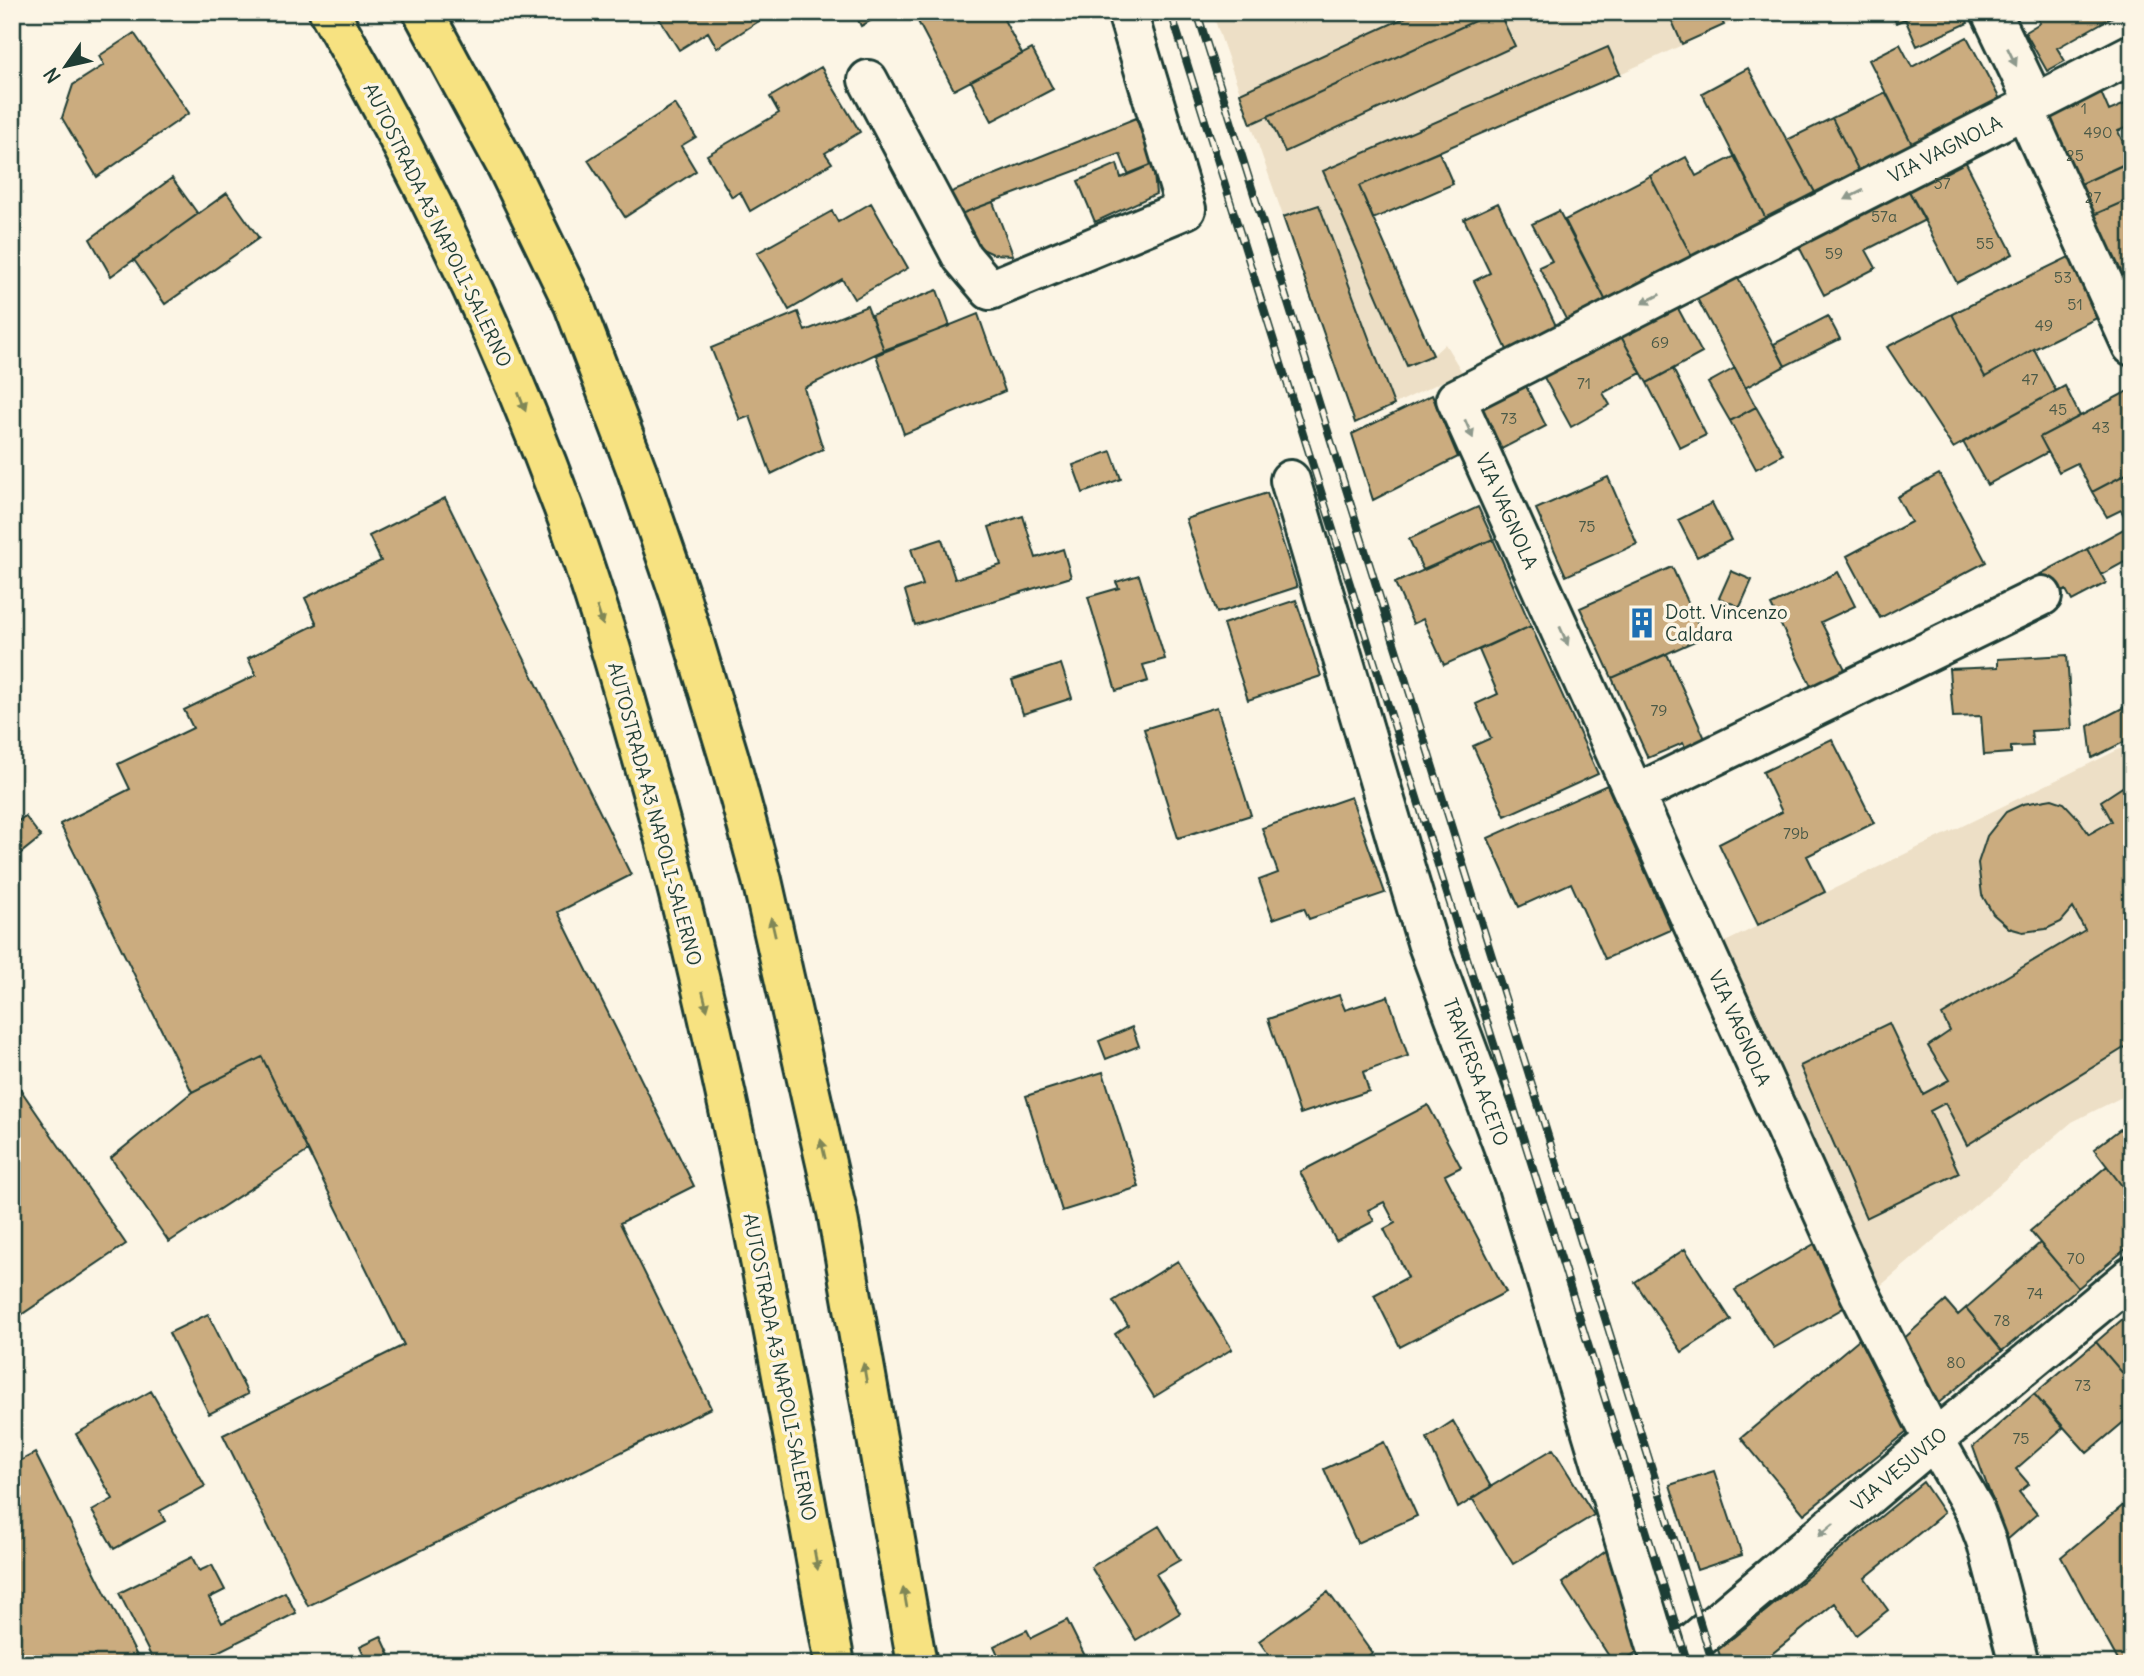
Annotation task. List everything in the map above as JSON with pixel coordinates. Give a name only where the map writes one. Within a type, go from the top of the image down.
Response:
[{"type":"highway","name":"AUTOSTRADA A3 NAPOLI-SALERNO","points":[[329,12],[438,215],[508,367],[568,519],[623,688],[678,887],[720,1061],[785,1387],[835,1664]]},
{"type":"highway","points":[[423,12],[507,167],[574,305],[637,471],[679,593],[729,758],[762,880],[837,1212],[917,1664]]},
{"type":"street","points":[[868,80],[962,257],[990,290],[1186,209],[1127,12]]},
{"type":"street","name":"VIA VAGNOLA","points":[[1991,12],[2132,346]]},
{"type":"street","points":[[2029,105],[2132,54]]},
{"type":"street","name":"VIA VAGNOLA","points":[[2019,1664],[1987,1543],[1974,1509],[1858,1292],[1456,399],[2029,105]]},
{"type":"street","name":"TRAVERSA ACETO","points":[[1290,480],[1427,942],[1517,1183],[1662,1664]]},
{"type":"street","points":[[1636,794],[2042,596]]},
{"type":"street","name":"VIA VESUVIO","points":[[1668,1664],[1934,1438],[2132,1276]]},
{"type":"shaded area","points":[[1212,12],[1740,12],[1742,17],[1620,74],[1360,186],[1433,355],[1445,344],[1462,372],[1355,423]]},
{"type":"shaded area","points":[[2132,743],[2132,1092],[2072,1122],[1878,1288],[1719,945]]},
{"type":"building","points":[[655,12],[754,12],[759,21],[717,48],[708,32],[679,50]]},
{"type":"building","points":[[854,12],[886,12],[861,26]]},
{"type":"building","points":[[913,12],[1000,12],[1022,54],[954,90]]},
{"type":"building","points":[[1417,12],[1494,12],[1251,124],[1240,93]]},
{"type":"building","points":[[1499,12],[1515,46],[1285,152],[1268,116]]},
{"type":"building","points":[[1668,12],[1718,12],[1724,25],[1682,44]]},
{"type":"building","points":[[1891,12],[1920,12],[1896,23]]},
{"type":"building","points":[[1920,12],[1964,12],[1968,23],[1917,46],[1905,19]]},
{"type":"building","points":[[2034,12],[2121,12],[2057,48],[2065,61],[2047,71],[2025,32],[2040,23]]},
{"type":"building","points":[[134,33],[189,113],[97,177],[62,118],[73,85],[104,65],[99,56]]},
{"type":"building","points":[[1967,37],[2002,103],[1914,148],[1869,60],[1900,44],[1912,67]]},
{"type":"building","points":[[1608,47],[1620,74],[1359,186],[1433,355],[1407,366],[1323,171]]},
{"type":"building","points":[[1032,49],[1053,89],[992,121],[971,81]]},
{"type":"building","points":[[821,67],[860,132],[825,153],[832,163],[750,211],[740,192],[732,197],[707,155],[779,113],[770,97]]},
{"type":"building","points":[[1748,68],[1818,198],[1768,223],[1702,93]]},
{"type":"building","points":[[2097,83],[2109,111],[2132,101],[2132,125],[2118,131],[2131,161],[2070,189],[2037,112]]},
{"type":"building","points":[[1886,92],[1914,148],[1861,175],[1832,118]]},
{"type":"building","points":[[675,104],[696,137],[681,146],[696,171],[625,217],[588,160]]},
{"type":"building","points":[[1136,118],[1153,164],[1128,174],[1120,154],[958,215],[949,193]]},
{"type":"building","points":[[1832,118],[1861,175],[1818,198],[1787,140]]},
{"type":"building","points":[[1960,151],[2013,254],[1957,283],[1903,180]]},
{"type":"building","points":[[1439,152],[1453,184],[1373,219],[1359,186]]},
{"type":"building","points":[[1735,156],[1768,223],[1694,261],[1650,176],[1686,157],[1696,176]]},
{"type":"building","points":[[2132,161],[2132,198],[2084,219],[2070,189]]},
{"type":"building","points":[[1117,164],[1121,178],[1153,164],[1156,194],[1095,222],[1078,181]]},
{"type":"building","points":[[1650,176],[1694,261],[1608,305],[1565,220]]},
{"type":"building","points":[[172,178],[198,214],[111,276],[90,239]]},
{"type":"building","points":[[1903,180],[1925,220],[1866,250],[1876,268],[1824,295],[1794,237]]},
{"type":"building","points":[[227,193],[259,238],[165,304],[134,260]]},
{"type":"building","points":[[2132,198],[2132,283],[2116,290],[2084,219]]},
{"type":"building","points":[[993,202],[1013,255],[993,254],[976,246],[958,215]]},
{"type":"building","points":[[871,203],[908,268],[854,299],[842,279],[789,310],[757,253],[832,211],[838,222]]},
{"type":"building","points":[[1498,203],[1558,330],[1509,354],[1474,281],[1490,273],[1464,219]]},
{"type":"building","points":[[1319,205],[1394,405],[1355,423],[1283,217]]},
{"type":"building","points":[[1559,211],[1608,305],[1569,325],[1539,267],[1552,261],[1532,224]]},
{"type":"building","points":[[2075,254],[2101,316],[1985,377],[1952,314]]},
{"type":"building","points":[[1732,267],[1785,366],[1745,388],[1692,289]]},
{"type":"building","points":[[2132,283],[2132,311],[2116,290]]},
{"type":"building","points":[[937,290],[950,326],[884,350],[871,315]]},
{"type":"building","points":[[1674,301],[1702,353],[1647,383],[1618,331]]},
{"type":"building","points":[[867,306],[884,350],[804,388],[823,449],[771,474],[750,416],[740,420],[711,348],[798,312],[805,331]]},
{"type":"building","points":[[978,314],[1005,391],[904,434],[876,355]]},
{"type":"building","points":[[1952,314],[1985,377],[2034,349],[2056,391],[1953,448],[1887,347]]},
{"type":"building","points":[[1828,316],[1840,339],[1785,366],[1774,344]]},
{"type":"building","points":[[1618,331],[1641,373],[1603,393],[1610,405],[1571,427],[1541,372]]},
{"type":"building","points":[[1735,368],[1756,407],[1730,421],[1708,383]]},
{"type":"building","points":[[1673,369],[1706,435],[1680,448],[1647,383]]},
{"type":"building","points":[[1524,382],[1546,426],[1492,454],[1472,410]]},
{"type":"building","points":[[2065,386],[2080,416],[2040,437],[2048,452],[1987,485],[1963,442]]},
{"type":"building","points":[[2132,389],[2132,471],[2092,492],[2077,463],[2059,472],[2040,437]]},
{"type":"building","points":[[1432,395],[1458,457],[1373,500],[1352,434]]},
{"type":"building","points":[[1756,407],[1783,454],[1756,469],[1730,421]]},
{"type":"building","points":[[1111,451],[1121,479],[1083,493],[1073,465]]},
{"type":"building","points":[[2132,471],[2132,531],[2121,510],[2107,517],[2092,492]]},
{"type":"building","points":[[1939,474],[1986,562],[1880,618],[1847,556],[1911,522],[1897,497]]},
{"type":"building","points":[[1608,477],[1637,544],[1566,576],[1536,509]]},
{"type":"building","points":[[1267,493],[1297,587],[1217,613],[1186,519]]},
{"type":"building","points":[[445,498],[631,875],[558,912],[694,1186],[620,1223],[711,1408],[308,1606],[223,1435],[404,1345],[262,1057],[192,1092],[60,824],[130,789],[118,764],[193,728],[184,710],[256,675],[248,658],[317,624],[305,598],[381,561],[369,536]]},
{"type":"building","points":[[1712,503],[1731,540],[1697,557],[1678,520]]},
{"type":"building","points":[[1478,507],[1493,539],[1423,570],[1409,539]]},
{"type":"building","points":[[1023,516],[1036,558],[1063,549],[1071,577],[915,625],[905,591],[923,585],[911,549],[942,539],[955,579],[1001,565],[989,527]]},
{"type":"building","points":[[2129,526],[2132,531],[2132,558],[2101,575],[2087,549]]},
{"type":"building","points":[[1493,539],[1531,626],[1444,665],[1423,619],[1413,624],[1395,583]]},
{"type":"building","points":[[2087,549],[2106,583],[2072,601],[2066,590],[2048,600],[2035,577]]},
{"type":"building","name":"Dott. Vincenzo Caldara","points":[[1672,567],[1704,637],[1612,678],[1580,608]]},
{"type":"building","points":[[1731,571],[1752,580],[1740,607],[1719,598]]},
{"type":"building","points":[[1838,572],[1855,606],[1821,622],[1847,673],[1813,690],[1771,605]]},
{"type":"building","points":[[1139,575],[1165,659],[1143,665],[1148,681],[1116,691],[1088,597],[1119,588],[1116,582]]},
{"type":"building","points":[[1296,600],[1321,676],[1248,700],[1223,624]]},
{"type":"building","points":[[1531,626],[1598,774],[1505,816],[1473,746],[1491,738],[1476,704],[1498,694],[1479,650]]},
{"type":"building","points":[[1667,654],[1707,743],[1687,752],[1683,743],[1648,758],[1612,678]]},
{"type":"building","points":[[2067,655],[2072,729],[2031,731],[2033,746],[2011,747],[2011,753],[1984,755],[1981,716],[1953,717],[1949,669],[1998,667],[1998,659]]},
{"type":"building","points":[[1061,664],[1072,698],[1023,714],[1012,680]]},
{"type":"building","points":[[2132,703],[2132,738],[2092,758],[2088,726]]},
{"type":"building","points":[[1217,707],[1251,815],[1178,838],[1144,729]]},
{"type":"building","points":[[1832,739],[1874,823],[1807,856],[1825,892],[1758,925],[1719,844],[1782,812],[1763,772]]},
{"type":"building","points":[[1607,785],[1671,930],[1605,959],[1571,883],[1519,907],[1488,838]]},
{"type":"building","points":[[2124,786],[2132,800],[2132,1043],[1967,1145],[1945,1103],[1930,1111],[1959,1173],[1866,1218],[1800,1066],[1889,1023],[1923,1094],[1949,1080],[1928,1046],[1950,1031],[1942,1015],[2085,930],[2073,908],[2061,922],[2046,929],[2023,932],[2009,928],[1993,914],[1982,895],[1978,863],[1987,836],[2006,812],[2023,804],[2052,799],[2064,803],[2089,834],[2112,821],[2101,801]]},
{"type":"building","points":[[1351,797],[1385,893],[1309,919],[1304,908],[1273,919],[1259,880],[1278,873],[1262,828]]},
{"type":"building","points":[[25,816],[41,837],[16,857],[12,852],[12,826]]},
{"type":"building","points":[[1339,995],[1345,1010],[1388,996],[1408,1056],[1363,1072],[1369,1091],[1300,1114],[1268,1019]]},
{"type":"building","points":[[1132,1027],[1139,1046],[1106,1059],[1099,1041]]},
{"type":"building","points":[[262,1057],[308,1151],[169,1242],[111,1158],[192,1092]]},
{"type":"building","points":[[1103,1072],[1139,1187],[1062,1211],[1026,1096]]},
{"type":"building","points":[[12,1077],[126,1244],[12,1321]]},
{"type":"building","points":[[1428,1105],[1461,1167],[1445,1175],[1506,1292],[1400,1347],[1374,1295],[1408,1277],[1384,1229],[1395,1223],[1384,1202],[1368,1210],[1374,1221],[1336,1241],[1300,1172]]},
{"type":"building","points":[[2132,1120],[2132,1199],[2094,1149]]},
{"type":"building","points":[[2107,1166],[2132,1199],[2132,1244],[2078,1288],[2030,1231]]},
{"type":"building","points":[[1816,1243],[1845,1307],[1774,1348],[1735,1290]]},
{"type":"building","points":[[2040,1243],[2078,1288],[2002,1351],[1966,1308]]},
{"type":"building","points":[[1685,1249],[1731,1320],[1682,1352],[1635,1282]]},
{"type":"building","points":[[1178,1261],[1232,1349],[1154,1397],[1115,1334],[1128,1325],[1113,1301]]},
{"type":"building","points":[[1946,1301],[1958,1315],[1966,1308],[2002,1351],[1930,1410],[1901,1341]]},
{"type":"building","points":[[2132,1311],[2132,1384],[2096,1342]]},
{"type":"building","points":[[208,1314],[248,1394],[209,1414],[169,1333]]},
{"type":"building","points":[[1859,1339],[1907,1432],[1804,1514],[1741,1438]]},
{"type":"building","points":[[2096,1342],[2132,1384],[2132,1415],[2087,1453],[2034,1394]]},
{"type":"building","points":[[151,1391],[205,1486],[160,1511],[165,1521],[114,1549],[92,1511],[113,1499],[76,1434]]},
{"type":"building","points":[[2034,1394],[2063,1428],[2016,1469],[2029,1484],[2019,1492],[2037,1514],[2007,1540],[1973,1447]]},
{"type":"building","points":[[1453,1421],[1491,1487],[1458,1508],[1427,1438]]},
{"type":"building","points":[[1384,1442],[1417,1516],[1357,1543],[1324,1469]]},
{"type":"building","points":[[1553,1449],[1594,1515],[1513,1564],[1472,1498]]},
{"type":"building","points":[[35,1453],[141,1664],[12,1664],[12,1465]]},
{"type":"building","points":[[1714,1471],[1742,1555],[1697,1570],[1670,1485]]},
{"type":"building","points":[[1923,1482],[1944,1513],[1865,1578],[1888,1610],[1856,1635],[1835,1603],[1763,1661],[1764,1664],[1723,1664],[1718,1650]]},
{"type":"building","points":[[2132,1498],[2132,1664],[2120,1664],[2061,1557]]},
{"type":"building","points":[[1159,1526],[1180,1560],[1156,1574],[1180,1613],[1136,1640],[1091,1567]]},
{"type":"building","points":[[1610,1548],[1646,1646],[1618,1664],[1614,1664],[1562,1583]]},
{"type":"building","points":[[192,1557],[199,1571],[212,1565],[225,1590],[209,1598],[222,1623],[285,1592],[296,1613],[193,1664],[155,1664],[119,1593]]},
{"type":"building","points":[[1328,1592],[1372,1653],[1357,1664],[1275,1664],[1259,1641]]},
{"type":"building","points":[[1067,1620],[1089,1664],[1002,1664],[994,1646],[1027,1630],[1031,1638]]},
{"type":"building","points":[[381,1636],[394,1664],[368,1664],[360,1646]]},
{"type":"railway","points":[[1171,12],[1688,1664]]},
{"type":"railway","points":[[1197,12],[1713,1664]]},
{"type":"place","name":"Dott. Vincenzo Caldara","points":[[1642,623]]}]
